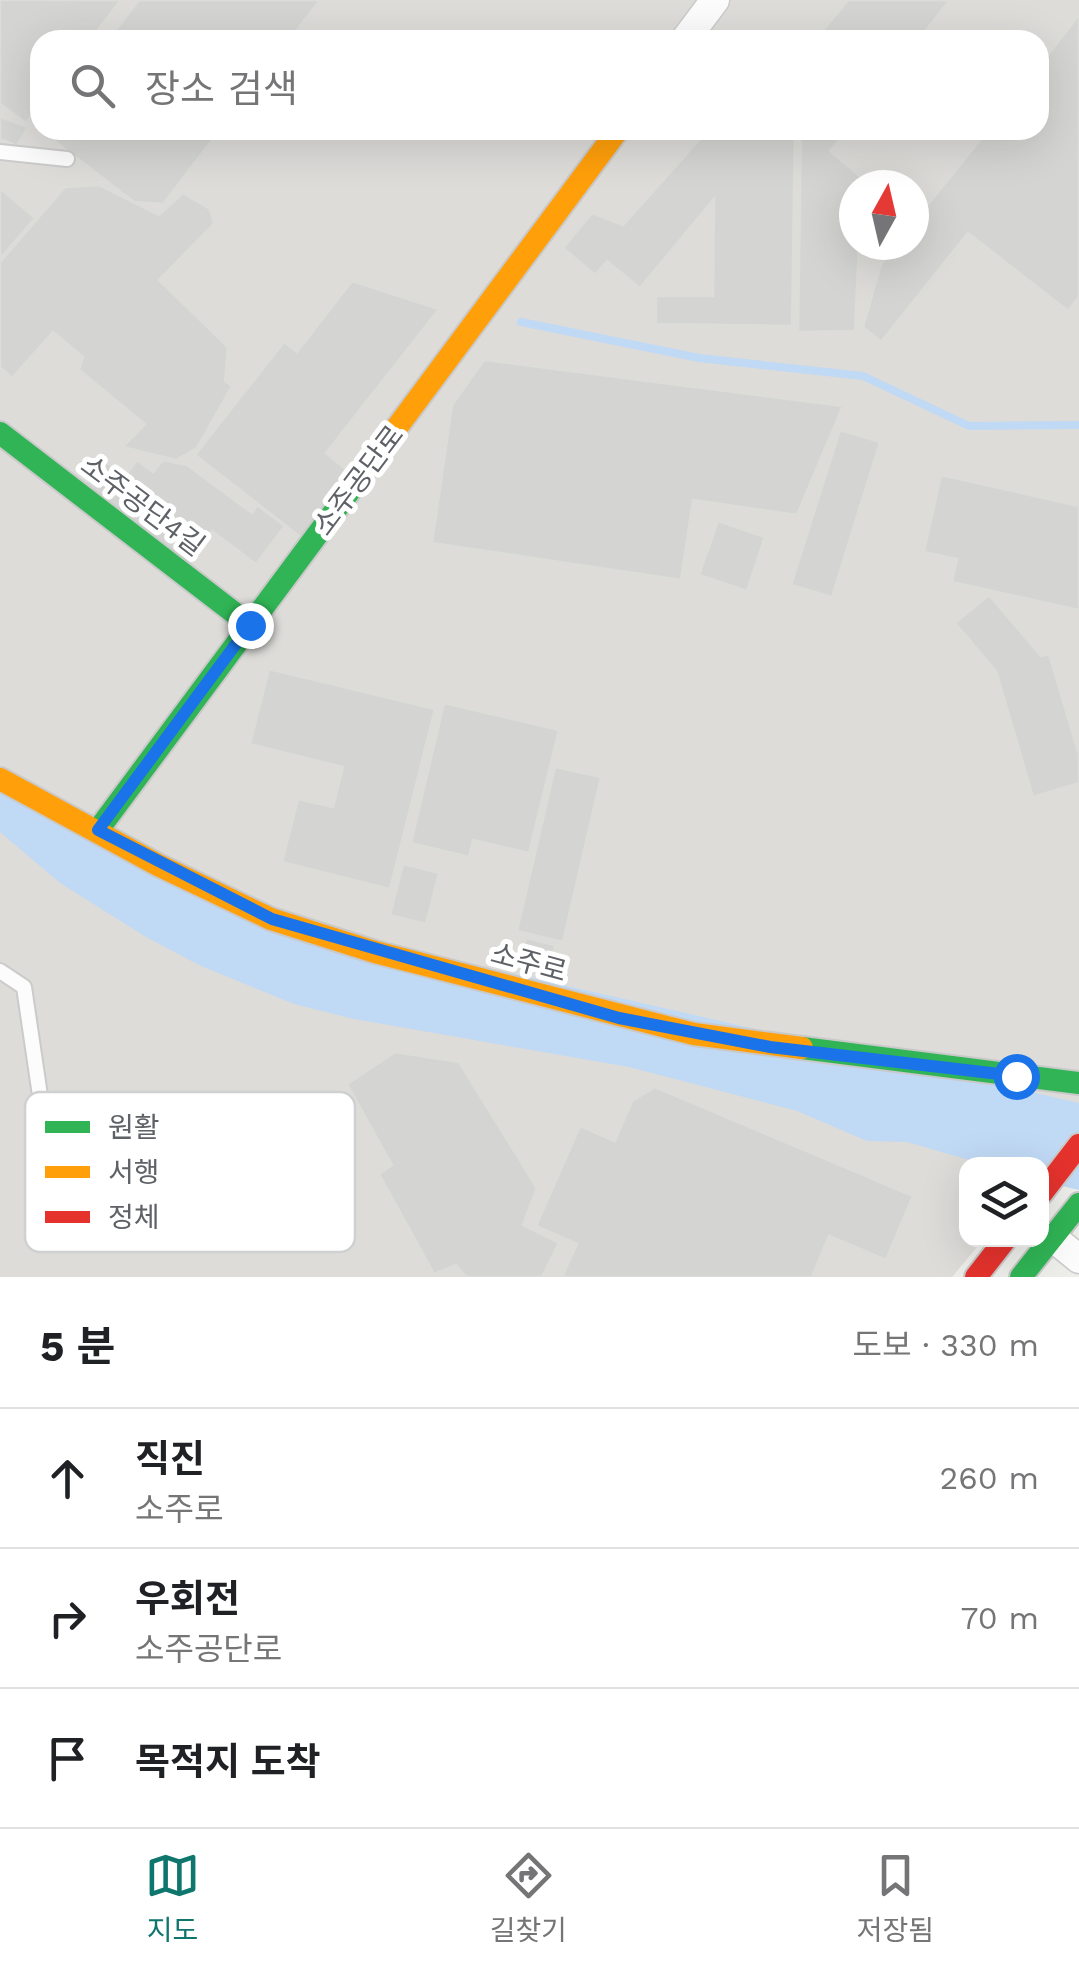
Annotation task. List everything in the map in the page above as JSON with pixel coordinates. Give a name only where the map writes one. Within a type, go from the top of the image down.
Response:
[{"type":"street","points":[[693,30],[715,0]]},
{"type":"street","name":"소주공단로","points":[[98,830],[611,140]]},
{"type":"street","name":"소주공단4길","points":[[0,434],[250,625]]},
{"type":"street","name":"소주로","points":[[0,779],[272,919],[619,1018],[770,1047],[1079,1083]]},
{"type":"street","points":[[1049,1184],[1079,1145]]},
{"type":"street","points":[[1049,1226],[1076,1208]]},
{"type":"street","points":[[1049,1229],[1079,1260]]},
{"type":"street","points":[[976,1277],[1000,1247]]},
{"type":"street","points":[[1021,1277],[1037,1247]]},
{"type":"lane","points":[[0,152],[67,159]]},
{"type":"lane","points":[[0,971],[24,987],[39,1092]]},
{"type":"shaded area","points":[[0,0],[1079,0],[1079,1122],[1048,1157],[959,1157],[959,1247],[977,1247],[952,1277],[0,1277]]},
{"type":"water","points":[[0,788],[213,905],[1079,1103],[1079,1190],[1049,1183],[1049,1157],[959,1157],[907,1142],[867,1141],[797,1111],[629,1067],[354,1019],[294,1004],[201,966],[146,937],[60,883],[0,832]]},
{"type":"building","points":[[0,0],[121,0],[98,30],[30,30],[30,118],[26,123],[0,104]]},
{"type":"building","points":[[139,0],[320,0],[297,30],[116,30]]},
{"type":"building","points":[[848,0],[950,0],[926,30],[823,30]]},
{"type":"building","points":[[1079,15],[1079,297],[1068,311],[968,233],[881,342],[863,327],[884,260],[929,260],[929,203],[980,140],[1049,140],[1049,53]]},
{"type":"building","points":[[0,117],[28,127],[17,146],[0,139]]},
{"type":"building","points":[[53,140],[212,140],[163,204],[134,202]]},
{"type":"building","points":[[699,140],[795,140],[792,326],[656,324],[656,296],[713,296],[714,199],[640,288],[607,261],[595,275],[563,248],[592,213],[623,225]]},
{"type":"building","points":[[801,140],[839,140],[830,151],[853,170],[839,170],[839,260],[858,260],[855,331],[798,332]]},
{"type":"building","points":[[99,185],[159,215],[183,193],[210,209],[214,224],[159,280],[228,347],[225,381],[232,386],[197,448],[176,460],[123,447],[145,424],[79,370],[83,357],[53,332],[12,378],[0,367],[0,262],[65,187]]},
{"type":"building","points":[[0,188],[35,218],[0,259]]},
{"type":"building","points":[[352,281],[439,309],[326,453],[353,475],[303,539],[195,455],[284,342],[297,352]]},
{"type":"building","points":[[484,360],[843,406],[797,515],[693,500],[681,580],[432,543],[452,405]]},
{"type":"building","points":[[840,430],[880,442],[832,597],[791,585]]},
{"type":"building","points":[[103,460],[125,476],[137,460],[153,472],[163,460],[187,465],[252,513],[257,505],[285,526],[256,564],[212,531],[188,563],[83,486]]},
{"type":"building","points":[[941,475],[1079,506],[1079,610],[952,582],[957,559],[924,552]]},
{"type":"building","points":[[718,521],[765,537],[747,591],[699,575]]},
{"type":"building","points":[[989,595],[1041,656],[1049,654],[1079,755],[1079,783],[1033,797],[996,671],[955,623]]},
{"type":"building","points":[[269,669],[435,709],[390,889],[282,862],[298,799],[333,807],[343,767],[250,744]]},
{"type":"building","points":[[444,703],[559,730],[529,853],[473,840],[469,857],[411,843]]},
{"type":"building","points":[[555,767],[601,777],[563,942],[517,931]]},
{"type":"building","points":[[403,864],[439,873],[426,924],[390,915]]},
{"type":"building","points":[[526,938],[555,945],[550,969],[520,962]]},
{"type":"building","points":[[395,1052],[459,1062],[537,1188],[523,1225],[559,1243],[542,1277],[466,1277],[456,1265],[434,1274],[379,1174],[392,1165],[355,1092],[347,1084]]},
{"type":"building","points":[[655,1087],[913,1196],[886,1260],[829,1236],[812,1277],[562,1277],[577,1244],[536,1226],[580,1126],[615,1141],[632,1101]]},
{"type":"waterway","points":[[521,322],[699,358],[863,376],[969,426],[1079,425]]},
{"type":"traffic: fast","points":[[0,433],[250,625]]},
{"type":"traffic: fast","points":[[98,830],[369,465]]},
{"type":"traffic: fast","points":[[802,1048],[1079,1083]]},
{"type":"traffic: fast","points":[[1021,1277],[1079,1204]]},
{"type":"traffic: slow","points":[[369,465],[611,140]]},
{"type":"traffic: slow","points":[[0,779],[158,865],[271,919],[375,952],[694,1034],[802,1048]]},
{"type":"traffic: jam","points":[[1049,1184],[1079,1145]]},
{"type":"traffic: jam","points":[[976,1277],[1000,1247]]},
{"type":"route","points":[[250,625],[98,830],[158,865],[272,919],[376,952],[619,1018],[770,1047],[1016,1076]]}]
